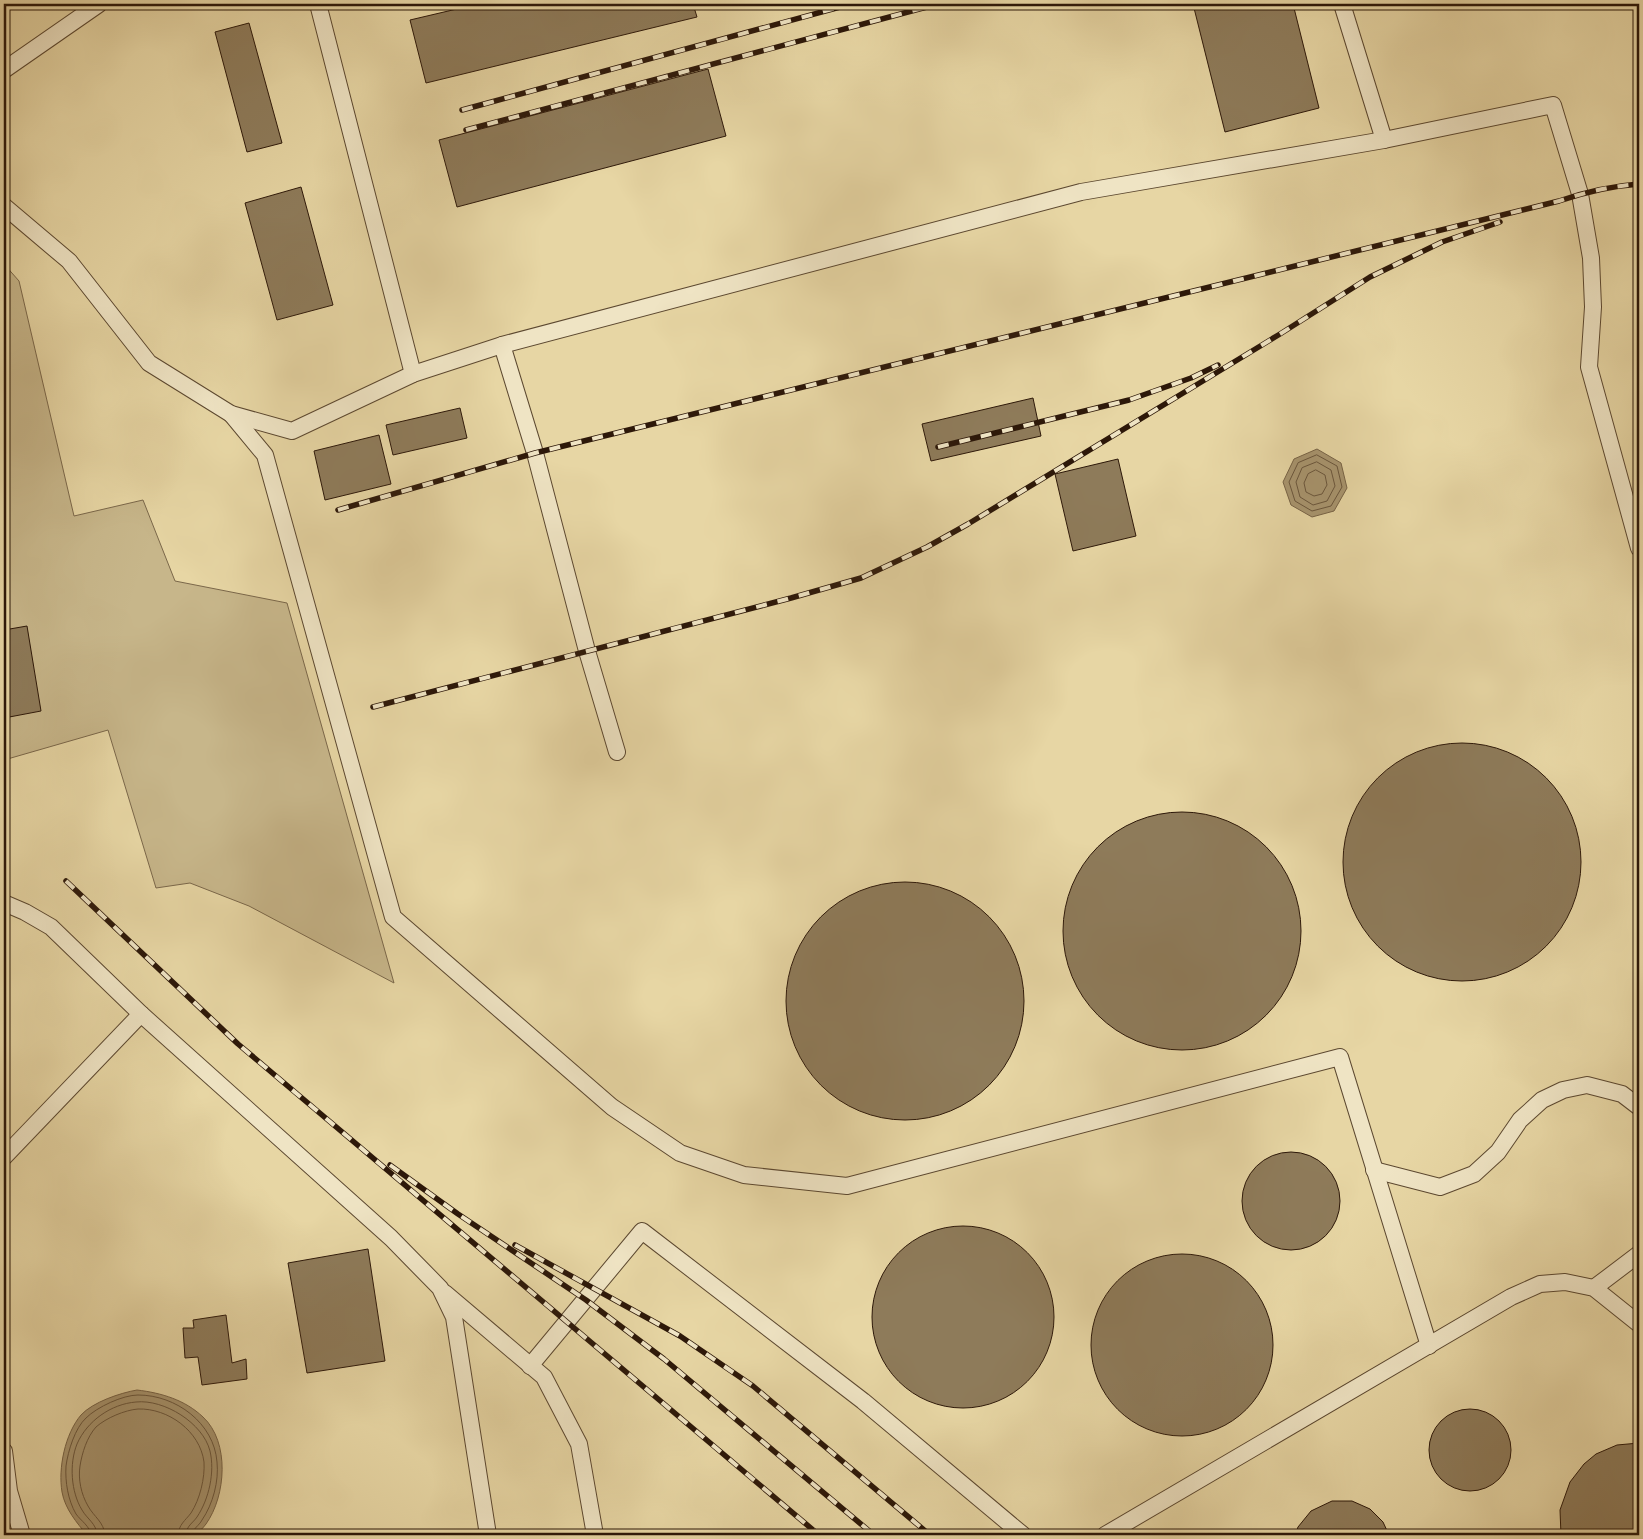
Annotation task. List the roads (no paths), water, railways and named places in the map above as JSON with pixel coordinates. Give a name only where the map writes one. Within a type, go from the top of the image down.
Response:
[{"type":"lane","points":[[4,70],[99,4]]},
{"type":"lane","points":[[318,4],[413,374]]},
{"type":"lane","points":[[1342,4],[1384,140]]},
{"type":"lane","points":[[230,414],[292,431],[413,374],[502,345],[1081,192],[1384,140],[1552,105],[1580,194],[1591,258],[1593,307],[1588,367],[1639,548]]},
{"type":"lane","points":[[4,206],[70,261],[150,363],[230,414],[265,455],[393,917],[612,1107],[680,1153],[744,1176],[846,1186],[1340,1057],[1429,1346]]},
{"type":"lane","points":[[502,345],[534,452],[587,651],[617,752]]},
{"type":"lane","points":[[4,903],[25,912],[51,927],[141,1014],[391,1238],[440,1288],[544,1377],[579,1444],[594,1535]]},
{"type":"lane","points":[[4,1157],[141,1014]]},
{"type":"lane","points":[[1374,1170],[1440,1187],[1474,1174],[1498,1152],[1520,1120],[1542,1100],[1563,1090],[1587,1085],[1622,1094],[1639,1107]]},
{"type":"lane","points":[[530,1366],[642,1231],[863,1400],[1023,1535]]},
{"type":"lane","points":[[1594,1288],[1639,1254]]},
{"type":"lane","points":[[1105,1535],[1511,1297],[1540,1284],[1566,1282],[1594,1288],[1639,1324]]},
{"type":"lane","points":[[440,1288],[454,1317],[488,1535]]},
{"type":"lane","points":[[4,1451],[9,1491],[22,1535]]},
{"type":"water","points":[[1317,449],[1341,463],[1347,488],[1334,511],[1312,517],[1291,505],[1283,482],[1294,459]]},
{"type":"water","points":[[137,1390],[164,1395],[189,1406],[203,1417],[212,1428],[218,1440],[222,1469],[218,1499],[206,1524],[195,1535],[87,1535],[66,1504],[61,1483],[62,1462],[67,1441],[75,1423],[92,1406],[123,1393]]},
{"type":"railway","points":[[462,110],[851,4]]},
{"type":"railway","points":[[466,130],[938,4]]},
{"type":"railway","points":[[338,510],[535,453],[1559,201],[1589,192],[1639,184]]},
{"type":"railway","points":[[373,707],[861,578],[927,547],[968,524],[1370,277],[1442,242],[1500,222]]},
{"type":"railway","points":[[938,447],[1129,400],[1191,378],[1218,365]]},
{"type":"railway","points":[[66,881],[238,1044],[819,1535]]},
{"type":"railway","points":[[390,1165],[458,1214],[586,1300],[664,1359],[874,1535]]},
{"type":"railway","points":[[515,1245],[680,1336],[753,1386],[930,1535]]}]
